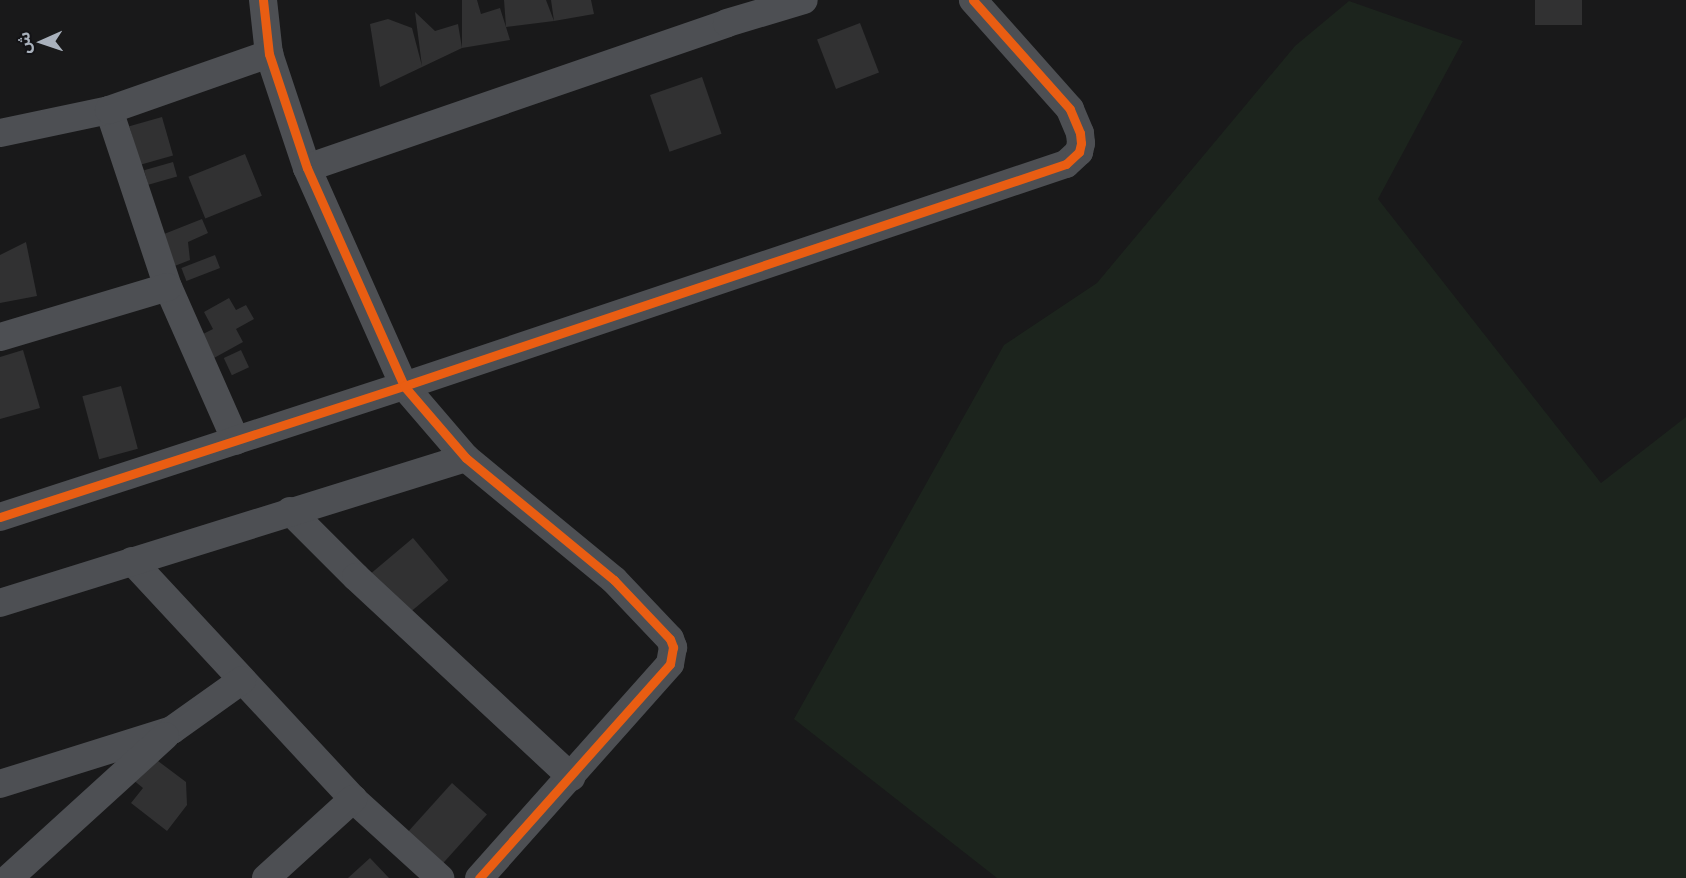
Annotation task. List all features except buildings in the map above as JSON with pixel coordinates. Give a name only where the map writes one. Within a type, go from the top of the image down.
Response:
[{"type":"street","points":[[262,0],[269,54],[307,168],[404,386],[466,458],[614,580],[670,639],[673,647],[670,664],[478,878]]},
{"type":"street","points":[[307,168],[725,11],[804,0]]},
{"type":"street","points":[[0,517],[404,386],[1038,175],[1073,160],[1081,143],[1080,133],[1070,109],[974,0]]},
{"type":"street","points":[[0,133],[109,110],[269,54]]},
{"type":"street","points":[[109,110],[168,287],[236,441]]},
{"type":"street","points":[[0,337],[168,287]]},
{"type":"street","points":[[0,603],[466,458]]},
{"type":"street","points":[[290,511],[356,577],[498,706],[571,777]]},
{"type":"street","points":[[132,561],[353,799],[440,878]]},
{"type":"street","points":[[9,878],[172,730],[242,680]]},
{"type":"street","points":[[0,783],[172,730]]},
{"type":"street","points":[[266,878],[353,799]]},
{"type":"shaded area","points":[[1349,1],[1463,41],[1378,199],[1601,483],[1686,417],[1686,878],[997,878],[794,719],[1004,345],[1097,283],[1295,46]]},
{"type":"cycle path","points":[[263,0],[269,54],[307,168],[404,386],[466,458],[614,580],[670,639],[673,647],[670,664],[479,878]]},
{"type":"cycle path","points":[[0,517],[404,386],[1066,164],[1079,152],[1081,143],[1080,133],[1070,109],[973,0]]}]
